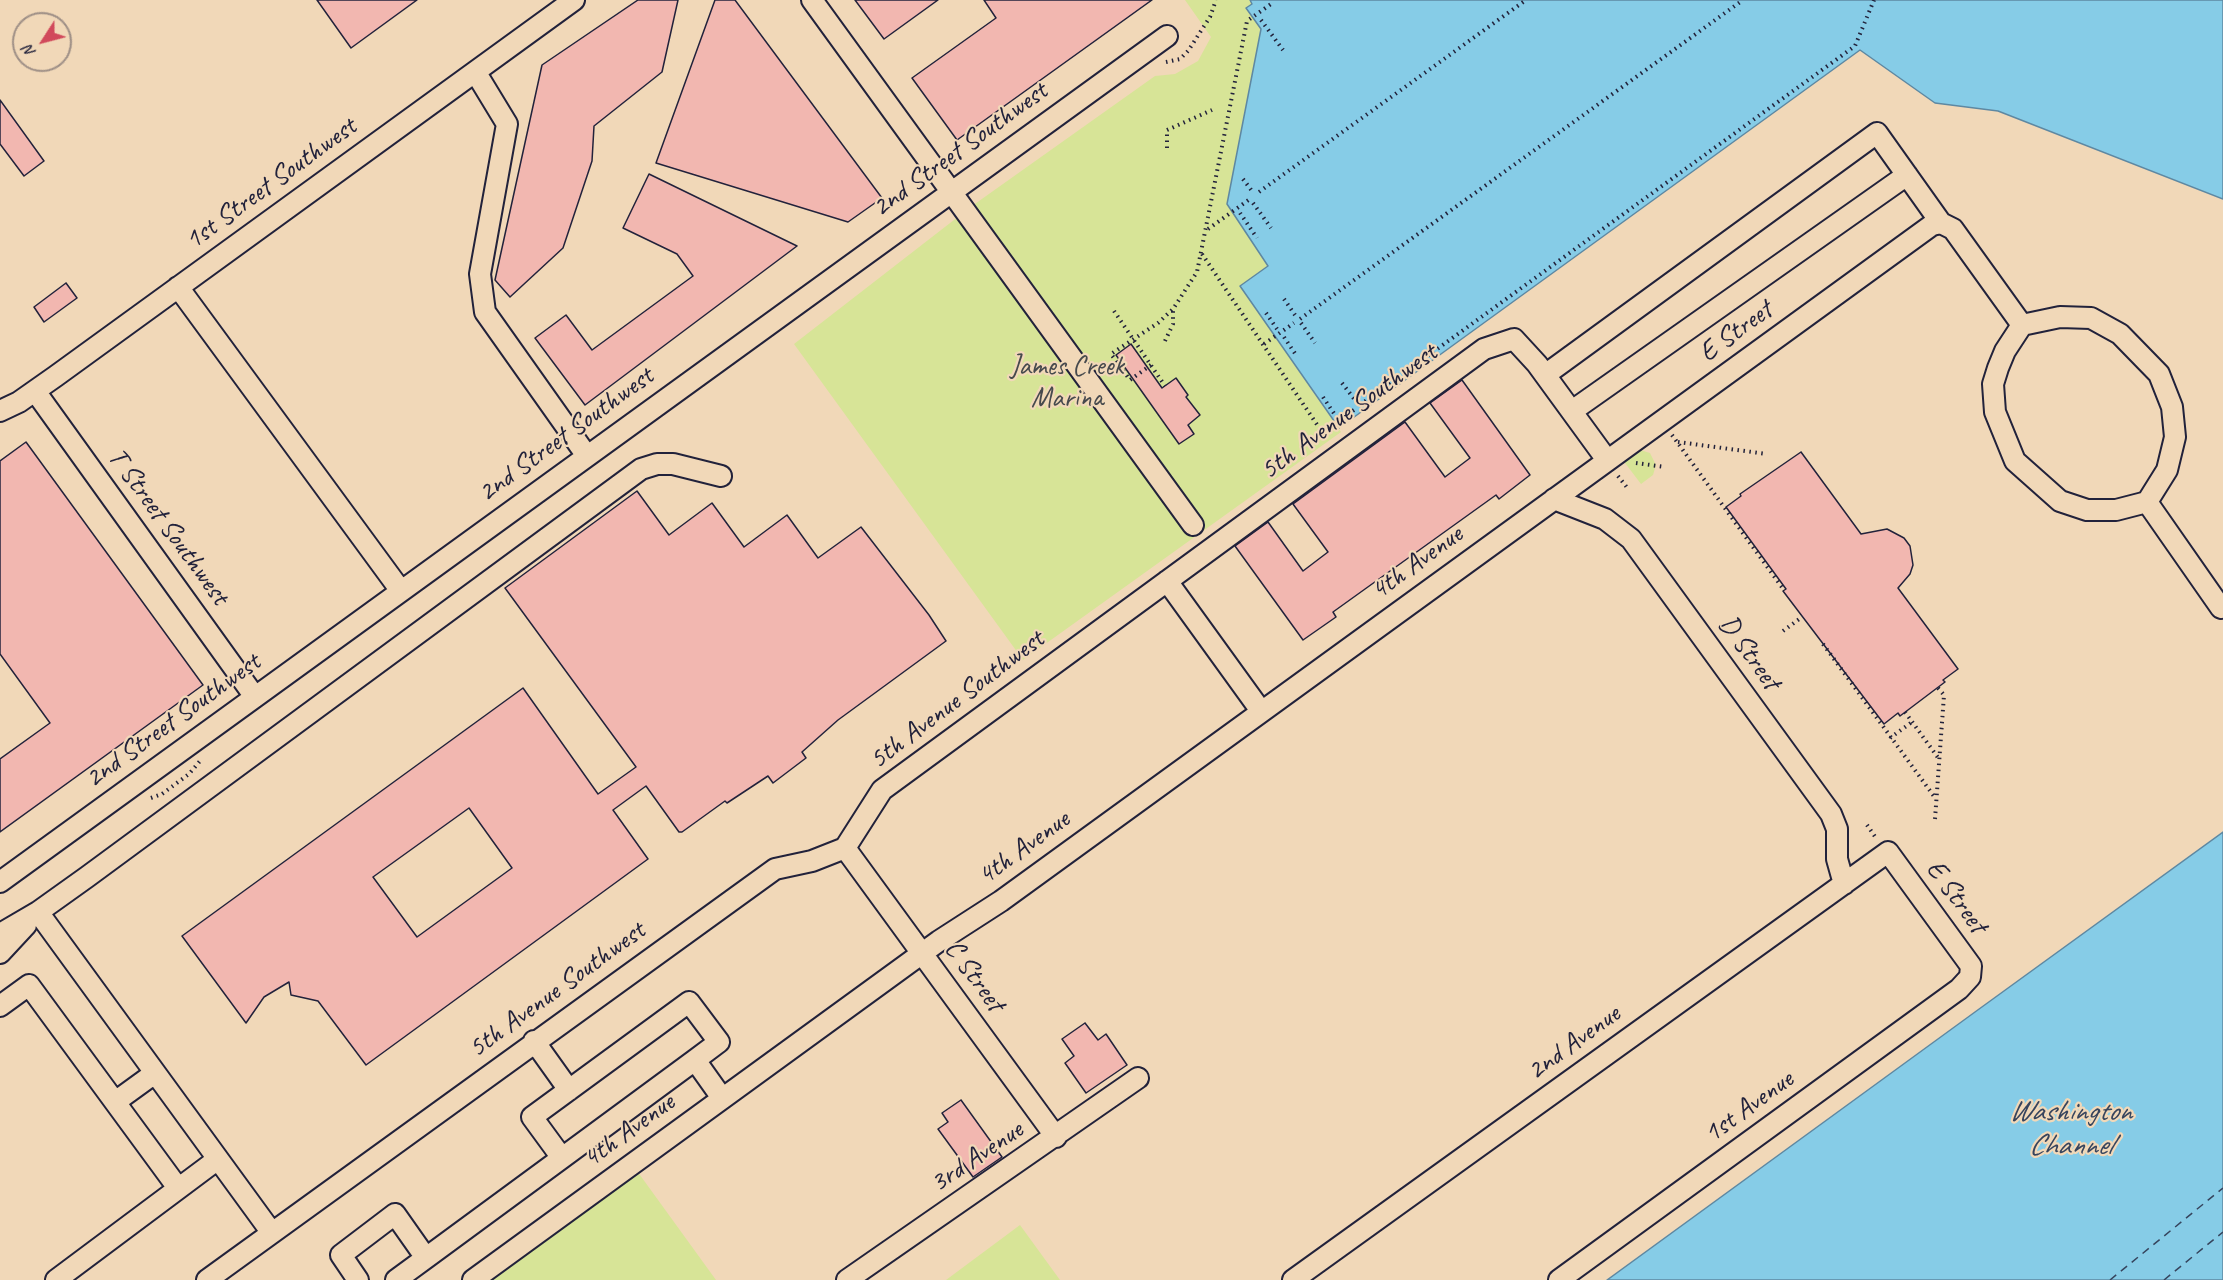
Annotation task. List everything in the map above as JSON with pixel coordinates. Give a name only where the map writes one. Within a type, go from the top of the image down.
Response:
[{"type":"street","name":"1st Street Southwest","points":[[0,411],[35,391],[574,0]]},
{"type":"street","points":[[812,0],[1193,525]]},
{"type":"street","name":"2nd Street Southwest","points":[[0,882],[1167,36]]},
{"type":"street","points":[[476,73],[507,124],[480,273],[485,312],[587,456]]},
{"type":"street","points":[[1611,466],[1545,375],[1876,133],[1941,223],[1953,229],[2022,326]]},
{"type":"street","points":[[1572,411],[1907,175]]},
{"type":"street","name":"E Street","points":[[1611,466],[1661,421],[1932,225],[1941,223]]},
{"type":"street","points":[[178,287],[401,591]]},
{"type":"street","points":[[2060,317],[2091,318],[2120,334],[2159,374],[2172,406],[2175,436],[2167,470],[2147,502],[2116,510],[2087,510],[2060,501],[2014,461],[1995,412],[1994,384],[2005,351],[2022,326],[2060,317]]},
{"type":"street","name":"5th Avenue Southwest","points":[[207,1280],[775,868],[812,861],[845,848],[882,789],[1484,349],[1514,339],[1545,375]]},
{"type":"street","name":"T Street Southwest","points":[[35,391],[255,697]]},
{"type":"street","points":[[0,934],[38,912],[373,669],[513,561],[641,469],[657,464],[673,464],[721,476]]},
{"type":"street","name":"4th Avenue","points":[[472,1280],[922,953],[1001,901],[1554,499],[1611,466]]},
{"type":"street","name":"D Street","points":[[1554,499],[1605,519],[1631,539],[1831,814],[1837,829],[1837,859],[1844,884]]},
{"type":"street","points":[[2147,502],[2221,608]]},
{"type":"street","points":[[1167,581],[1262,711]]},
{"type":"street","name":"C Street","points":[[845,848],[1056,1137]]},
{"type":"street","name":"E Street","points":[[1888,852],[1965,956],[1971,966],[1970,977]]},
{"type":"street","name":"2nd Avenue","points":[[1293,1280],[1888,852]]},
{"type":"street","points":[[0,954],[38,912]]},
{"type":"street","points":[[38,912],[272,1233]]},
{"type":"street","name":"1st Avenue","points":[[1559,1280],[1959,989],[1970,977]]},
{"type":"street","points":[[0,1006],[29,985],[178,1188]]},
{"type":"street","points":[[404,1278],[426,1258],[562,1158],[695,1060],[719,1042],[689,1002],[532,1117],[562,1158]]},
{"type":"street","points":[[534,1041],[569,1090]]},
{"type":"street","points":[[695,1060],[722,1098]]},
{"type":"street","points":[[115,1102],[155,1073]]},
{"type":"street","name":"3rd Avenue","points":[[847,1280],[1138,1078]]},
{"type":"street","points":[[56,1280],[218,1159]]},
{"type":"street","points":[[358,1280],[340,1255],[395,1214],[426,1258]]},
{"type":"path","points":[[1199,33],[1210,17],[1216,0]]},
{"type":"path","points":[[1259,192],[1526,0]]},
{"type":"path","points":[[1315,343],[1301,321],[1743,0]]},
{"type":"path","points":[[1360,405],[1855,46],[1874,0]]},
{"type":"path","points":[[1151,365],[1130,380],[1111,354],[1173,309],[1190,287],[1207,230],[1246,21],[1271,4]]},
{"type":"path","points":[[1261,20],[1283,50]]},
{"type":"path","points":[[1167,148],[1167,130],[1212,110]]},
{"type":"path","points":[[1243,178],[1252,191]]},
{"type":"path","points":[[1207,230],[1252,201],[1271,228]]},
{"type":"path","points":[[1240,213],[1257,238]]},
{"type":"path","points":[[1201,253],[1322,432],[1354,410]]},
{"type":"path","points":[[1284,299],[1295,315]]},
{"type":"path","points":[[1165,341],[1173,324],[1173,309]]},
{"type":"path","points":[[1114,311],[1165,386]]},
{"type":"path","points":[[1266,313],[1277,328]]},
{"type":"path","points":[[1264,344],[1294,323]]},
{"type":"path","points":[[1284,336],[1296,355]]},
{"type":"path","points":[[1342,383],[1355,400]]},
{"type":"path","points":[[1323,397],[1335,414]]},
{"type":"path","points":[[1661,421],[1784,590]]},
{"type":"path","points":[[1677,442],[1767,454]]},
{"type":"path","points":[[1611,466],[1629,490]]},
{"type":"path","points":[[1783,632],[1802,617]]},
{"type":"path","points":[[1823,644],[1936,799]]},
{"type":"path","points":[[1935,819],[1944,695],[1938,688]]},
{"type":"path","points":[[1905,712],[1939,759]]},
{"type":"path","points":[[1890,738],[1912,722]]},
{"type":"green space","name":"James Creek Marina","points":[[1185,0],[1250,0],[1252,4],[1246,8],[1261,29],[1227,203],[1268,266],[1240,286],[1341,432],[1023,660],[794,344],[972,206],[1155,76],[1175,74],[1198,61],[1211,37]]},
{"type":"green space","points":[[1637,449],[1650,453],[1656,465],[1653,475],[1641,484],[1622,459]]},
{"type":"green space","points":[[632,1164],[716,1280],[473,1280]]},
{"type":"green space","points":[[1020,1225],[1060,1280],[946,1280]]},
{"type":"water","points":[[1250,0],[2223,0],[2223,199],[1998,111],[1935,103],[1860,50],[1339,428],[1240,286],[1268,266],[1227,204],[1261,29],[1246,8],[1252,4]]},
{"type":"water","name":"Washington Channel","points":[[2223,832],[2223,1280],[1607,1280],[1975,1012]]},
{"type":"building","points":[[317,0],[417,0],[351,48]]},
{"type":"building","points":[[638,0],[678,0],[662,72],[594,126],[592,161],[563,248],[510,297],[495,280],[542,65]]},
{"type":"building","points":[[715,0],[735,0],[882,198],[848,222],[656,163]]},
{"type":"building","points":[[855,0],[938,0],[884,39]]},
{"type":"building","points":[[984,0],[1152,0],[957,140],[912,78],[996,18]]},
{"type":"building","points":[[0,100],[44,161],[24,176],[0,144]]},
{"type":"building","points":[[649,174],[797,246],[585,405],[535,338],[566,315],[592,350],[693,276],[677,254],[623,228]]},
{"type":"building","points":[[66,283],[77,298],[44,322],[34,307]]},
{"type":"building","points":[[1131,344],[1162,388],[1176,378],[1188,395],[1186,397],[1200,415],[1188,425],[1194,434],[1179,444],[1116,355]]},
{"type":"building","points":[[1462,380],[1530,475],[1499,499],[1496,495],[1333,612],[1336,617],[1303,640],[1235,546],[1268,522],[1303,571],[1328,552],[1293,504],[1405,422],[1445,477],[1470,458],[1430,403]]},
{"type":"building","points":[[26,442],[203,685],[0,832],[0,759],[50,723],[0,654],[0,461]]},
{"type":"building","points":[[1801,452],[1861,534],[1887,529],[1904,538],[1910,546],[1913,565],[1910,574],[1898,588],[1958,669],[1943,680],[1945,682],[1900,716],[1898,713],[1884,724],[1783,591],[1786,589],[1726,507],[1741,496],[1740,494]]},
{"type":"building","points":[[637,491],[669,535],[712,503],[744,547],[787,515],[818,558],[861,527],[929,615],[946,641],[838,720],[802,752],[806,758],[773,783],[768,776],[727,803],[725,801],[682,832],[679,832],[646,786],[613,810],[648,859],[366,1065],[318,1001],[291,995],[289,982],[264,997],[246,1023],[182,936],[523,688],[598,794],[636,767],[505,588]],"holes":[[[469,808],[512,868],[417,937],[373,877]]]},
{"type":"building","points":[[1085,1023],[1098,1040],[1106,1034],[1127,1065],[1086,1093],[1065,1063],[1074,1056],[1062,1039]]},
{"type":"building","points":[[961,1100],[1002,1157],[973,1177],[938,1129],[948,1122],[942,1113]]},
{"type":"ferry route","points":[[2110,1280],[2223,1188]]},
{"type":"ferry route","points":[[2164,1280],[2223,1232]]}]
